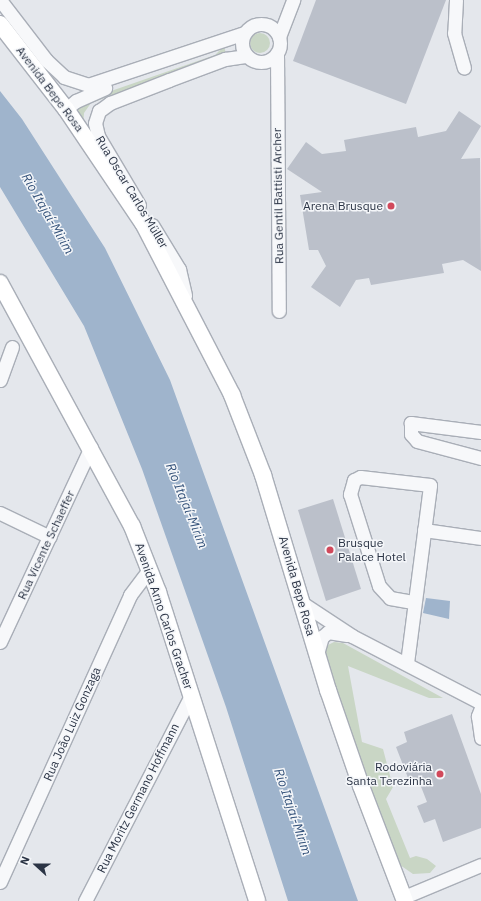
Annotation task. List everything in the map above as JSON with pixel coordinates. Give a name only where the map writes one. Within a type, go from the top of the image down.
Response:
[{"type":"main road","name":"Avenida Bepe Rosa","points":[[0,24],[66,108],[143,223],[188,309],[249,434],[317,654],[361,786],[405,899]]},
{"type":"main road","name":"Avenida Bepe Rosa","points":[[0,39],[89,160],[171,279]]},
{"type":"main road","name":"Rua Oscar Carlos Müller","points":[[66,108],[65,118],[88,151],[89,160]]},
{"type":"main road","name":"Avenida Arno Carlos Gracher","points":[[0,283],[91,447],[132,526],[149,570],[258,901]]},
{"type":"street","points":[[0,0],[46,60],[64,76],[88,86],[244,33],[254,25],[266,24],[292,0]]},
{"type":"street","points":[[244,33],[242,45],[247,56],[265,61],[277,53],[279,37],[292,0]]},
{"type":"street","points":[[456,0],[454,33],[464,68]]},
{"type":"street","points":[[266,24],[279,37]]},
{"type":"street","points":[[66,108],[99,91],[210,51],[219,42]]},
{"type":"street","name":"Rua Gentil Battisti Archer","points":[[277,53],[279,311]]},
{"type":"street","name":"Rua Oscar Carlos Müller","points":[[188,309],[178,269],[103,146],[96,129],[96,116],[110,103],[225,59],[247,56]]},
{"type":"street","name":"Rua Gentil Battisti Archer","points":[[265,61],[277,82]]},
{"type":"street","points":[[0,380],[6,350],[29,335]]},
{"type":"street","points":[[481,432],[410,423],[410,434],[417,441],[481,458]]},
{"type":"street","name":"Rua Vicente Schaeffer","points":[[0,642],[91,447]]},
{"type":"street","points":[[407,663],[413,602],[430,485],[365,476],[354,480],[350,494],[379,586],[390,598],[413,602]]},
{"type":"street","points":[[0,514],[50,537]]},
{"type":"street","points":[[424,530],[481,538]]},
{"type":"street","name":"Rua João Luiz Gonzaga","points":[[0,882],[130,595],[149,570]]},
{"type":"street","points":[[302,603],[352,636],[407,663],[481,703]]},
{"type":"street","points":[[317,654],[322,637],[328,632],[352,636]]},
{"type":"street","name":"Rua Moritz Germano Hoffmann","points":[[85,901],[191,696]]},
{"type":"street","points":[[481,708],[478,716],[481,738]]},
{"type":"street","points":[[405,899],[481,865]]},
{"type":"green space","points":[[260,33],[267,36],[270,43],[267,50],[260,53],[253,50],[250,43],[253,36]]},
{"type":"green space","points":[[224,46],[226,54],[91,103],[84,113],[83,126],[77,117],[79,107],[88,99],[215,55]]},
{"type":"green space","points":[[334,642],[343,643],[443,698],[429,698],[348,666],[362,742],[383,749],[393,787],[386,799],[410,858],[416,856],[427,859],[436,866],[430,873],[413,874],[400,865],[394,854],[358,761],[324,654],[326,646]]},
{"type":"water","name":"Rio Itajaí-Mirim","points":[[0,91],[22,119],[105,248],[170,380],[358,901],[288,901],[226,707],[142,469],[84,326],[0,187]]},
{"type":"water","points":[[426,598],[450,601],[449,619],[423,613]]},
{"type":"building","points":[[316,0],[446,0],[406,104],[293,61]]},
{"type":"building","name":"Arena Brusque","points":[[459,111],[481,126],[461,159],[480,158],[481,271],[463,260],[442,264],[444,273],[371,285],[369,278],[356,280],[340,307],[311,287],[326,266],[318,250],[309,250],[300,195],[322,192],[287,169],[306,142],[322,154],[346,151],[344,140],[416,127],[418,137],[446,131]]},
{"type":"building","name":"Brusque Palace Hotel","points":[[333,499],[361,589],[326,601],[298,510]]},
{"type":"building","name":"Rodoviária Santa Terezinha","points":[[452,714],[481,794],[481,828],[443,842],[435,819],[424,823],[417,806],[427,802],[418,779],[410,783],[396,747],[407,742],[404,732]]},
{"type":"place","name":"Arena Brusque","points":[[391,206]]},
{"type":"place","name":"Brusque Palace Hotel","points":[[330,550]]},
{"type":"place","name":"Rodoviária Santa Terezinha","points":[[440,774]]}]
